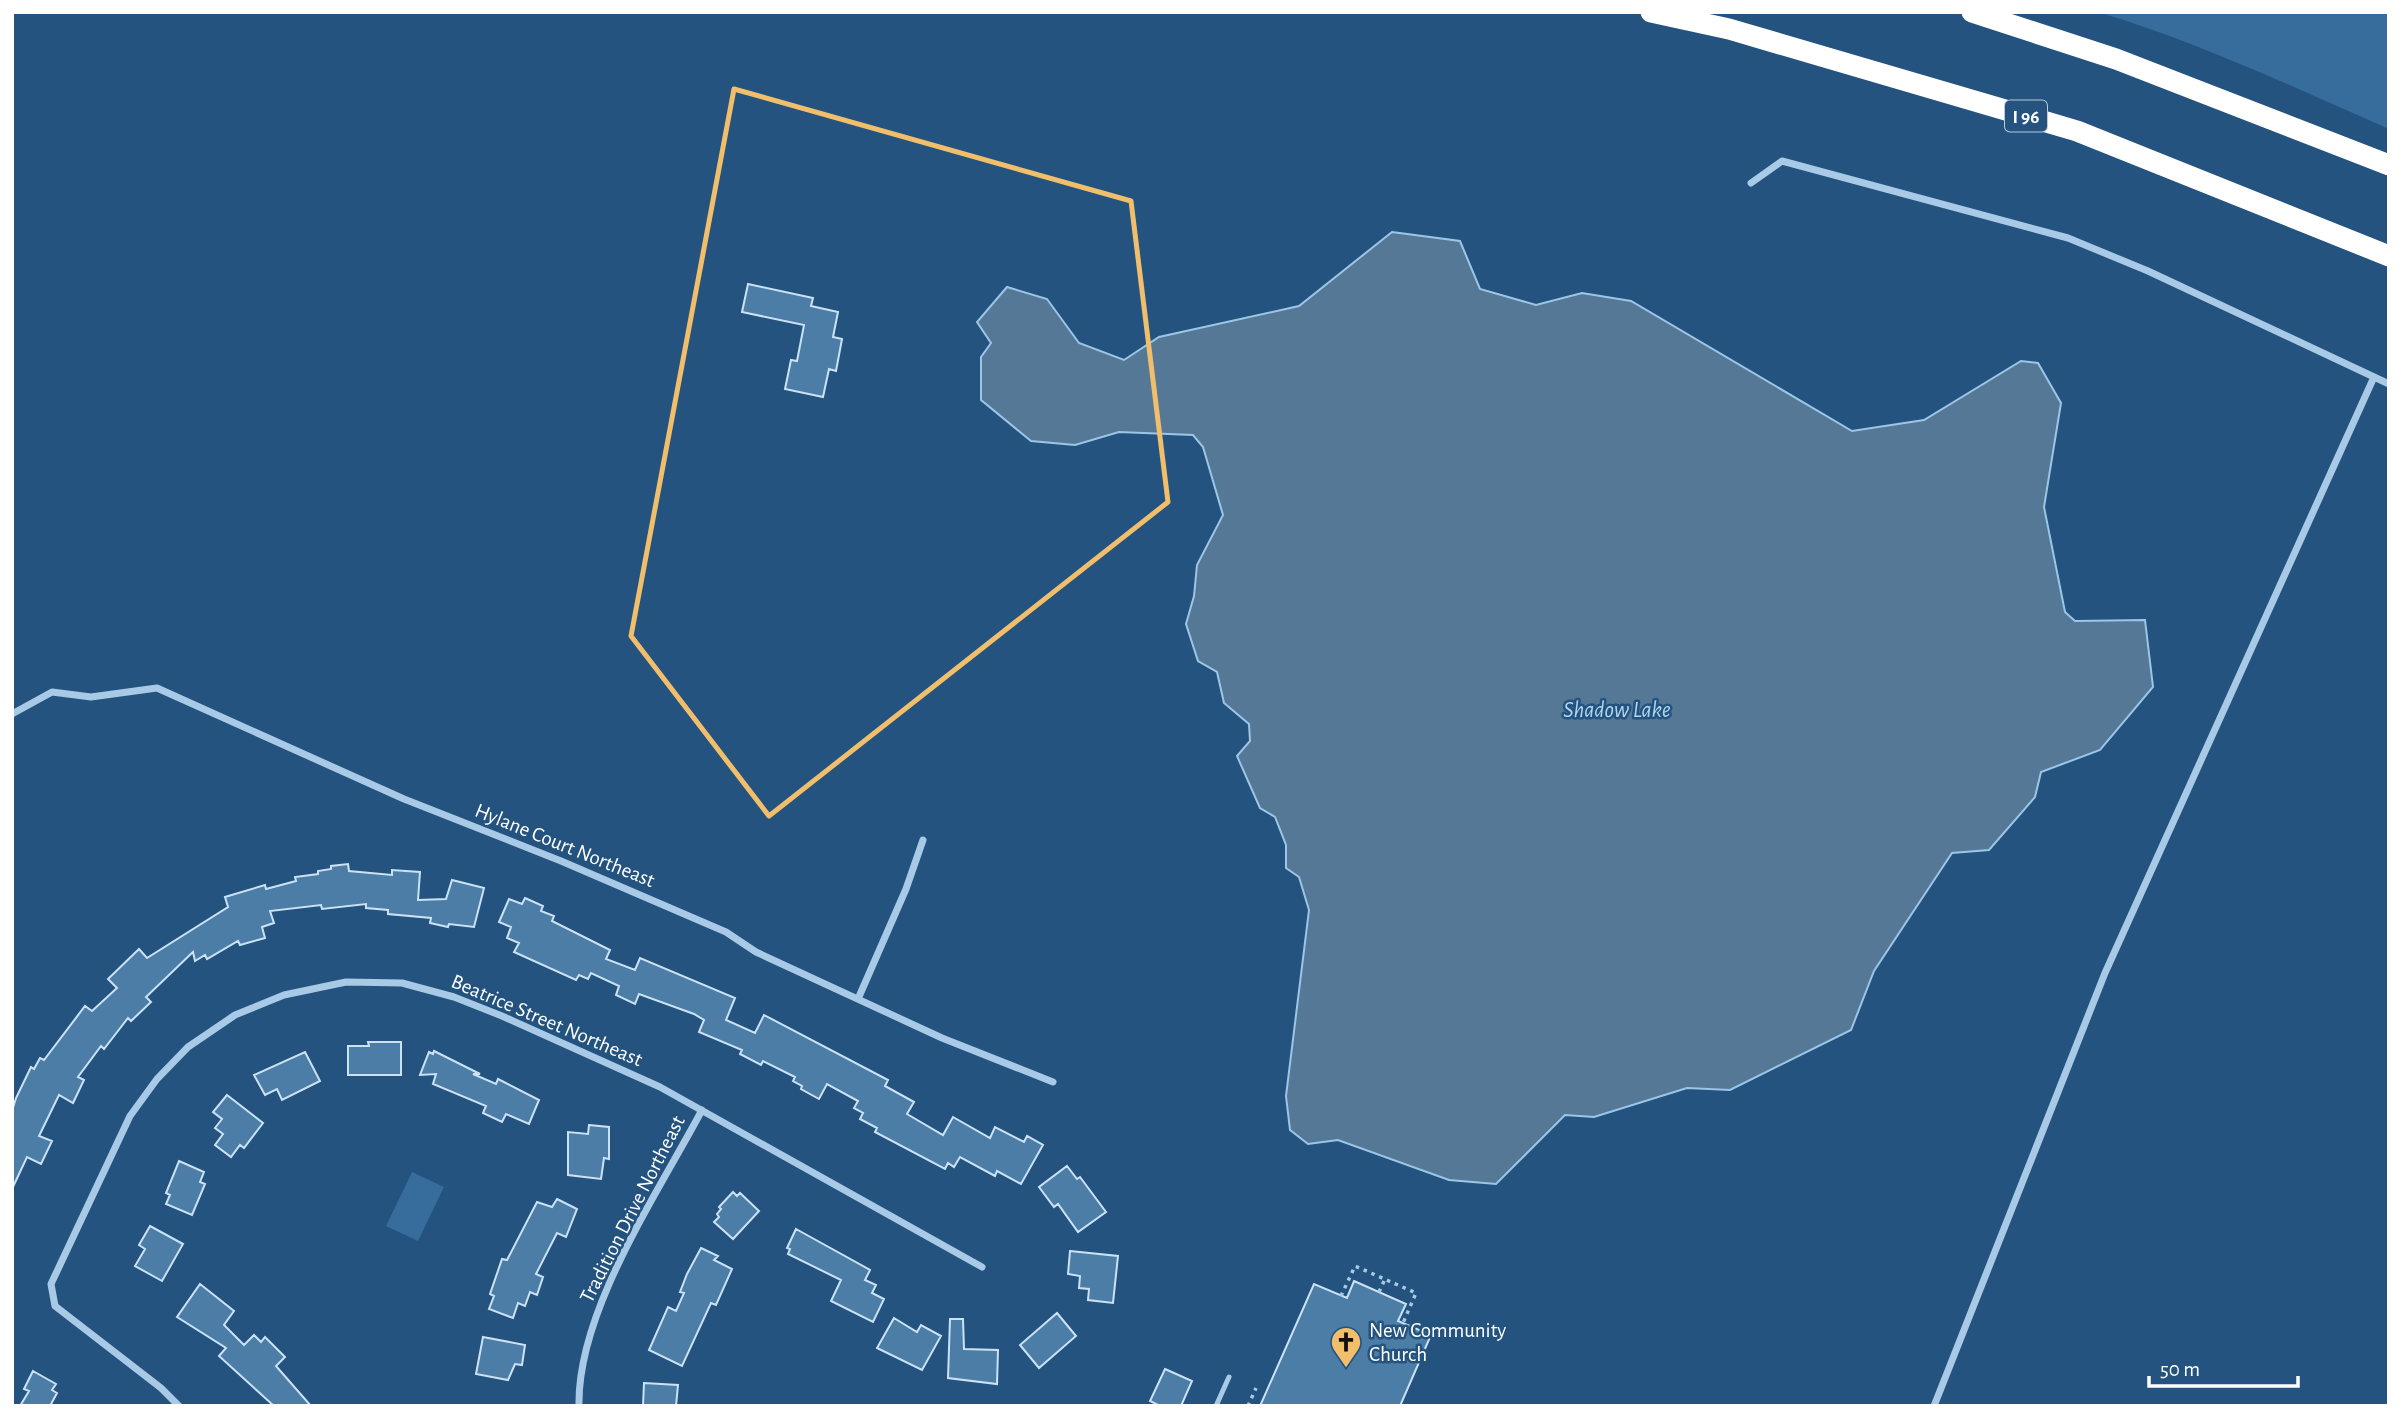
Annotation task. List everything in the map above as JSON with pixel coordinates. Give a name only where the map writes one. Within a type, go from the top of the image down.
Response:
[{"type":"highway","name":"I 96","points":[[1651,12],[1755,36],[2077,131],[2389,256]]},
{"type":"highway","points":[[1972,12],[2116,59],[2389,165]]},
{"type":"street","points":[[1751,183],[1782,161],[2068,238],[2148,271],[2389,384]]},
{"type":"street","points":[[1934,1406],[2105,973],[2374,377]]},
{"type":"street","name":"Hylane Court Northeast","points":[[12,714],[52,692],[91,697],[158,688],[404,799],[561,861],[726,932],[756,952],[942,1038],[1053,1082]]},
{"type":"street","points":[[858,999],[906,889],[923,840]]},
{"type":"street","name":"Beatrice Street Northeast","points":[[179,1406],[55,1306],[51,1284],[130,1116],[157,1079],[188,1047],[235,1015],[284,995],[346,982],[402,983],[454,997],[502,1016],[660,1087],[982,1267]]},
{"type":"street","name":"Tradition Drive Northeast","points":[[579,1406],[579,1388],[597,1315],[620,1261],[702,1110]]},
{"type":"lane","points":[[1216,1406],[1229,1377]]},
{"type":"path","points":[[1341,1296],[1355,1266],[1385,1279],[1416,1293],[1403,1323]]},
{"type":"path","points":[[1379,1292],[1385,1279]]},
{"type":"path","points":[[1248,1406],[1256,1388]]},
{"type":"highlighted area","points":[[734,89],[1131,201],[1168,502],[769,816],[631,636]]},
{"type":"shaded area","points":[[2098,12],[2389,12],[2389,129],[2209,51]]},
{"type":"shaded area","points":[[412,1172],[444,1187],[418,1241],[386,1226]]},
{"type":"water","name":"Shadow Lake","points":[[1392,232],[1460,241],[1480,289],[1536,305],[1582,293],[1631,301],[1852,431],[1924,420],[2021,361],[2038,363],[2061,403],[2044,507],[2065,612],[2075,621],[2145,620],[2153,687],[2100,750],[2041,772],[2035,797],[1989,850],[1952,853],[1874,971],[1851,1030],[1730,1090],[1687,1088],[1594,1117],[1565,1115],[1496,1184],[1449,1180],[1338,1140],[1308,1144],[1290,1130],[1286,1096],[1309,910],[1299,877],[1286,868],[1286,845],[1275,817],[1260,808],[1237,756],[1250,741],[1249,724],[1224,703],[1217,672],[1198,661],[1186,624],[1194,596],[1197,565],[1223,515],[1203,447],[1193,435],[1119,432],[1075,445],[1031,441],[981,400],[981,357],[991,343],[977,322],[1007,287],[1047,299],[1079,343],[1124,360],[1159,337],[1299,306]]},
{"type":"building","points":[[748,284],[813,298],[811,306],[838,312],[833,337],[842,339],[836,371],[829,369],[823,397],[785,389],[791,360],[797,361],[804,325],[742,312]]},
{"type":"building","points":[[348,864],[349,871],[392,875],[392,870],[420,872],[418,900],[446,899],[452,880],[484,888],[474,927],[449,924],[448,927],[430,923],[431,918],[388,914],[388,910],[366,908],[366,904],[322,909],[321,905],[270,911],[274,923],[262,927],[265,938],[240,945],[238,941],[207,959],[205,955],[195,961],[193,952],[146,997],[151,1002],[131,1021],[128,1018],[104,1049],[101,1046],[78,1077],[84,1080],[73,1103],[59,1095],[39,1136],[52,1141],[41,1164],[27,1157],[12,1189],[12,1111],[31,1067],[34,1069],[40,1058],[44,1060],[85,1006],[92,1011],[117,988],[108,979],[139,949],[147,958],[228,907],[225,897],[265,885],[266,889],[296,881],[295,877],[318,874],[318,871],[331,869],[331,866]]},
{"type":"building","points":[[525,898],[543,906],[541,911],[554,916],[552,921],[610,950],[606,959],[635,970],[640,958],[735,998],[726,1020],[755,1033],[764,1015],[888,1080],[885,1086],[914,1102],[907,1114],[943,1135],[953,1117],[990,1138],[995,1127],[1024,1142],[1027,1136],[1043,1145],[1021,1184],[997,1171],[995,1176],[960,1157],[954,1167],[948,1163],[945,1169],[875,1132],[877,1128],[860,1119],[863,1113],[854,1108],[858,1101],[827,1084],[819,1099],[801,1089],[802,1086],[793,1081],[795,1077],[763,1061],[761,1065],[740,1054],[742,1050],[699,1032],[704,1020],[694,1014],[639,994],[635,1004],[616,995],[619,986],[591,973],[588,979],[579,975],[576,980],[514,952],[519,943],[507,938],[511,927],[499,922],[509,899],[522,904]]},
{"type":"building","points":[[368,1042],[401,1042],[401,1075],[348,1075],[348,1046],[369,1046]]},
{"type":"building","points":[[434,1051],[480,1074],[473,1074],[496,1084],[498,1079],[539,1100],[529,1124],[506,1114],[502,1122],[483,1113],[486,1106],[433,1084],[436,1074],[420,1075],[429,1052],[433,1054]]},
{"type":"building","points":[[305,1052],[320,1081],[282,1100],[277,1089],[265,1095],[254,1075]]},
{"type":"building","points":[[227,1095],[263,1123],[244,1148],[240,1145],[231,1157],[215,1145],[223,1134],[215,1128],[222,1119],[213,1112]]},
{"type":"building","points":[[589,1125],[609,1127],[609,1159],[604,1158],[601,1179],[568,1175],[568,1132],[588,1134]]},
{"type":"building","points":[[179,1161],[204,1172],[200,1182],[205,1184],[192,1215],[166,1204],[170,1195],[166,1193]]},
{"type":"building","points":[[1067,1166],[1077,1179],[1080,1177],[1106,1212],[1078,1232],[1058,1204],[1054,1207],[1039,1187]]},
{"type":"building","points":[[733,1192],[737,1196],[740,1193],[759,1211],[733,1239],[714,1222],[719,1217],[719,1207]]},
{"type":"building","points":[[557,1199],[577,1209],[566,1237],[557,1233],[536,1274],[543,1277],[537,1295],[530,1292],[525,1306],[518,1303],[513,1318],[489,1309],[494,1296],[490,1294],[502,1259],[507,1260],[537,1202],[552,1207]]},
{"type":"building","points":[[150,1226],[183,1244],[162,1281],[135,1266],[145,1249],[139,1245]]},
{"type":"building","points":[[796,1229],[870,1270],[865,1280],[876,1285],[872,1293],[884,1299],[873,1322],[831,1301],[841,1280],[788,1254],[790,1249],[787,1248]]},
{"type":"building","points":[[701,1248],[718,1256],[714,1260],[732,1269],[716,1305],[711,1303],[682,1366],[649,1350],[668,1307],[676,1311],[684,1293],[680,1292],[687,1274]]},
{"type":"building","points":[[1070,1251],[1118,1256],[1113,1303],[1088,1300],[1089,1289],[1079,1288],[1080,1276],[1068,1274]]},
{"type":"building","name":"New Community Church","points":[[1354,1281],[1406,1304],[1398,1321],[1431,1335],[1400,1406],[1260,1406],[1314,1284],[1347,1298]]},
{"type":"building","points":[[200,1284],[234,1311],[224,1325],[244,1345],[254,1335],[261,1342],[265,1337],[285,1357],[276,1366],[311,1406],[274,1406],[219,1356],[226,1348],[177,1317]]},
{"type":"building","points":[[1057,1313],[1076,1336],[1039,1368],[1020,1345]]},
{"type":"building","points":[[894,1318],[917,1332],[921,1325],[941,1336],[922,1370],[877,1348]]},
{"type":"building","points":[[950,1319],[963,1319],[964,1349],[998,1350],[997,1384],[948,1378]]},
{"type":"building","points":[[483,1337],[525,1345],[522,1365],[515,1364],[508,1380],[476,1374]]},
{"type":"building","points":[[1165,1369],[1192,1381],[1181,1406],[1160,1406],[1150,1401]]},
{"type":"building","points":[[33,1371],[56,1384],[52,1390],[57,1393],[50,1406],[20,1406],[29,1391],[24,1389]]},
{"type":"building","points":[[644,1383],[678,1385],[676,1406],[643,1406]]},
{"type":"place","name":"New Community Church","points":[[1346,1369]]}]
